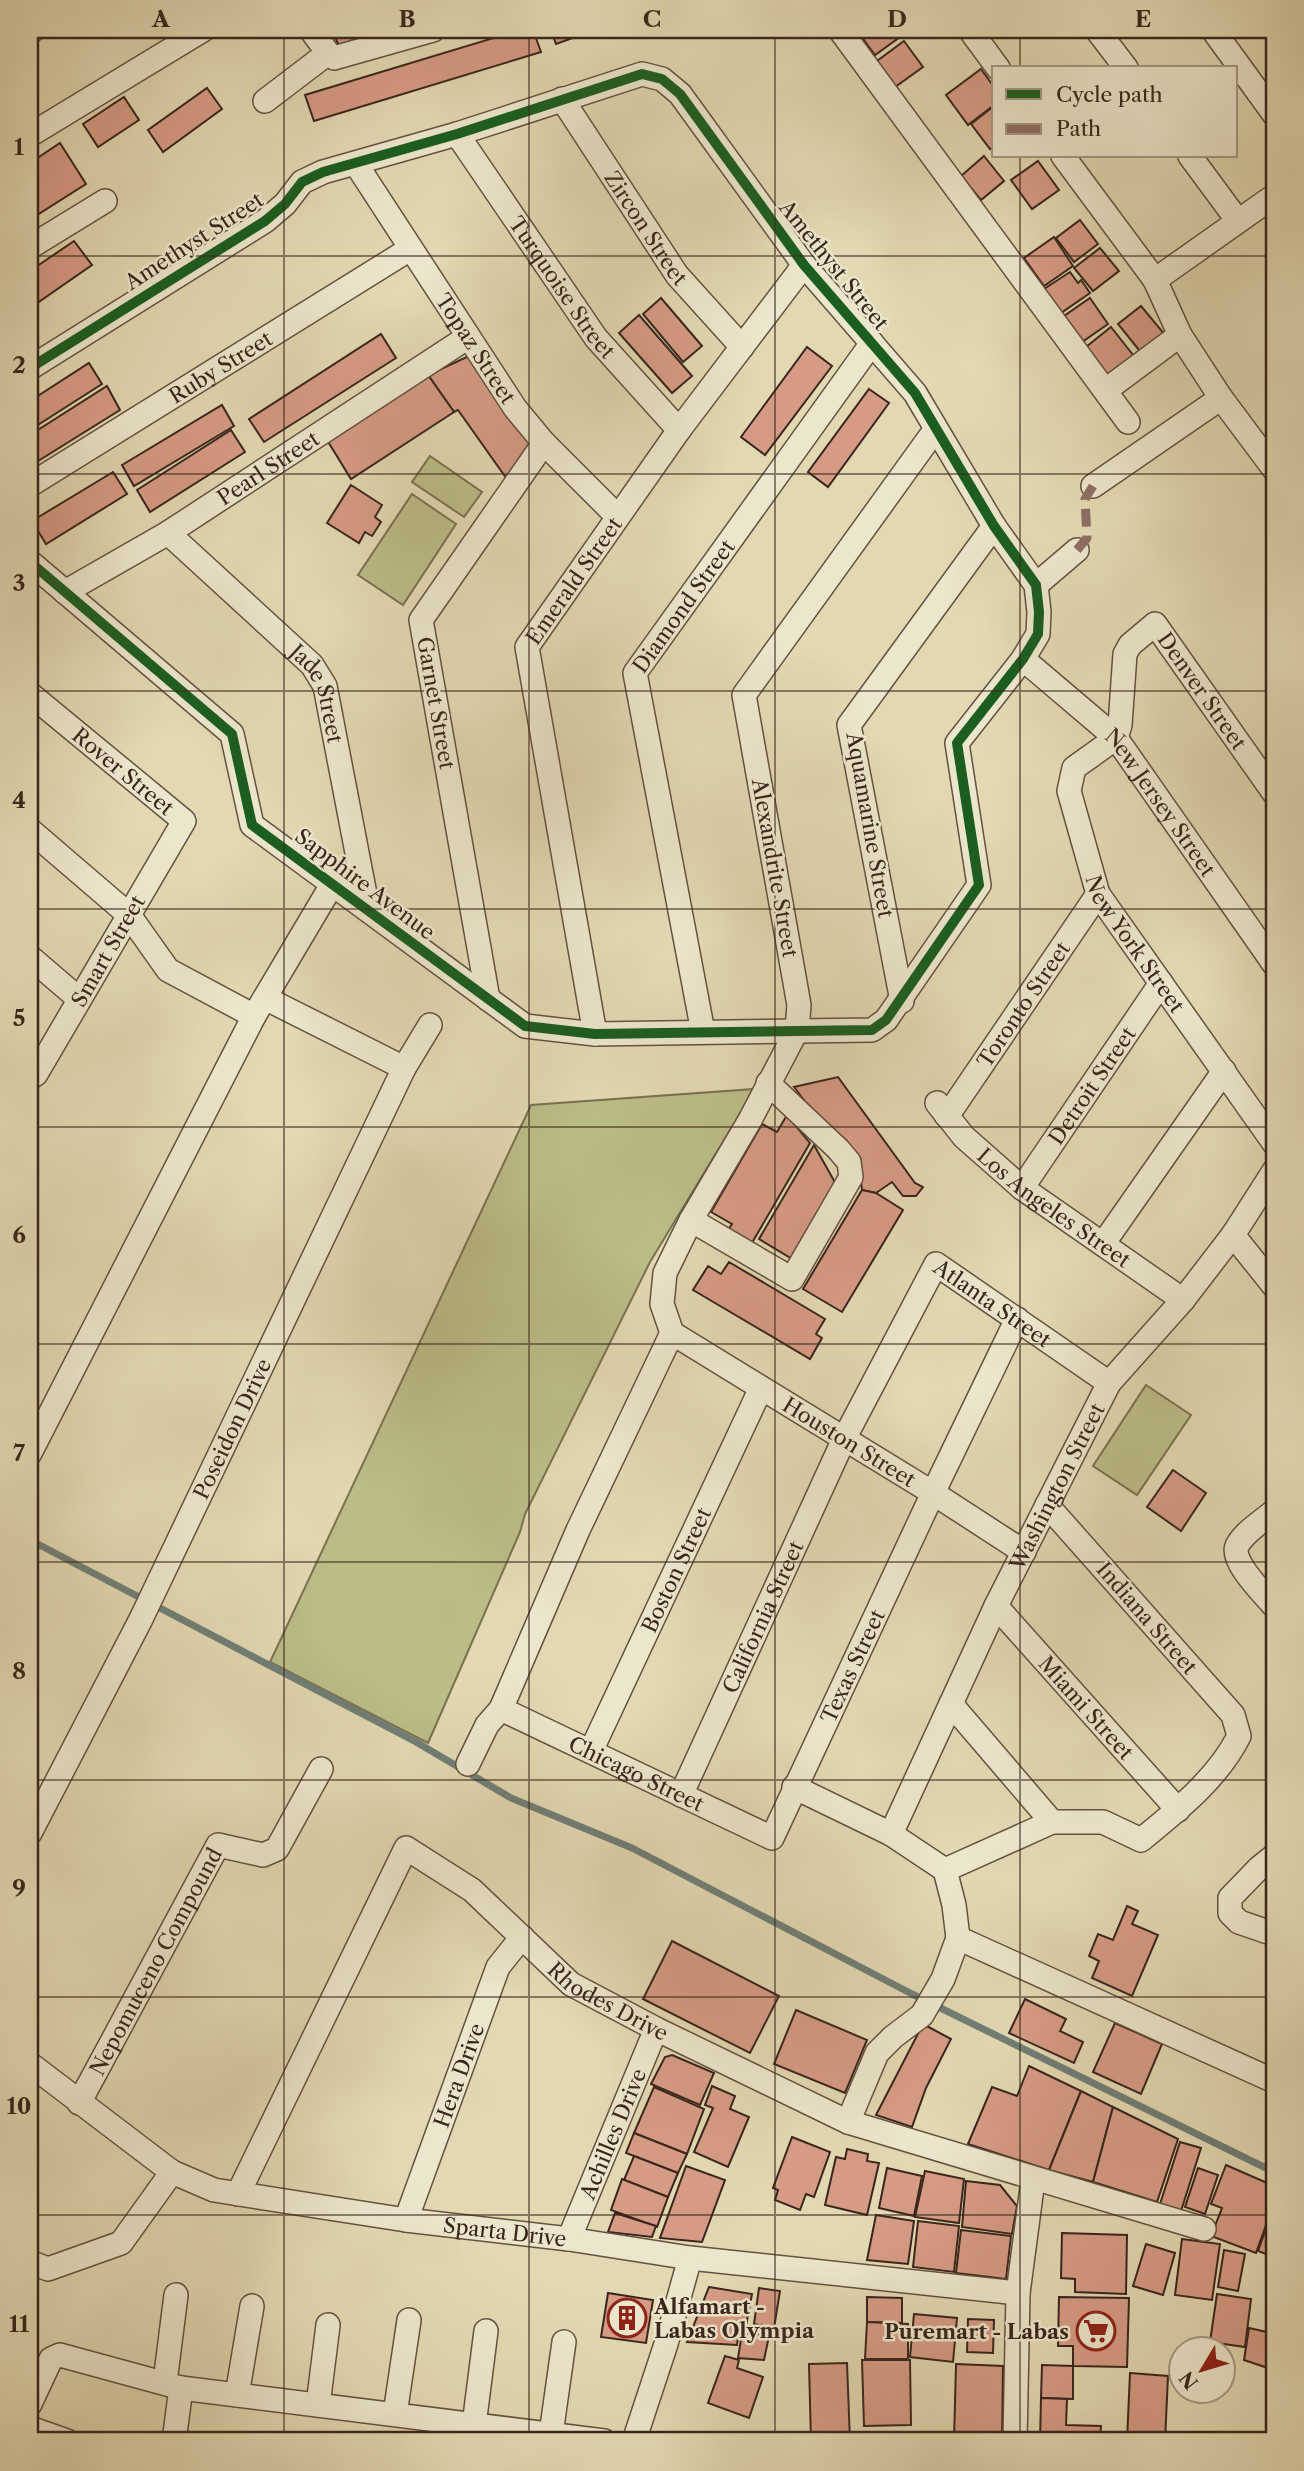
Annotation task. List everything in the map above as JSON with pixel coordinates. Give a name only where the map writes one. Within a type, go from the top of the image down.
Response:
[{"type":"street","points":[[30,135],[201,30]]},
{"type":"street","points":[[311,30],[334,58],[429,30]]},
{"type":"street","points":[[840,30],[1128,422]]},
{"type":"street","points":[[970,30],[997,66]]},
{"type":"street","points":[[1097,30],[1124,66]]},
{"type":"street","points":[[1213,30],[1274,114]]},
{"type":"street","points":[[265,101],[328,53]]},
{"type":"street","name":"Amethyst Street","points":[[30,368],[265,222],[285,204],[302,182],[323,173],[457,134],[642,74],[662,79],[680,94],[804,265],[915,393],[994,526],[1037,585]]},
{"type":"street","name":"Zircon Street","points":[[562,99],[677,275],[742,347]]},
{"type":"street","name":"Turquoise Street","points":[[457,134],[596,338],[679,430]]},
{"type":"street","points":[[1064,158],[1155,280],[1180,335],[1221,398],[1274,469]]},
{"type":"street","points":[[1191,158],[1238,221]]},
{"type":"street","name":"Topaz Street","points":[[356,164],[515,408],[544,443],[617,516]]},
{"type":"street","points":[[1155,280],[1274,196]]},
{"type":"street","points":[[33,240],[105,201]]},
{"type":"street","name":"Ruby Street","points":[[30,485],[410,249]]},
{"type":"street","name":"Emerald Street","points":[[595,1034],[527,647],[679,430],[804,265]]},
{"type":"street","points":[[1106,390],[1180,335]]},
{"type":"street","name":"Pearl Street","points":[[65,592],[168,533],[468,337]]},
{"type":"street","name":"Diamond Street","points":[[703,1032],[635,673],[872,344]]},
{"type":"street","points":[[1093,486],[1221,398]]},
{"type":"street","name":"Alexandrite Street","points":[[672,1333],[662,1304],[665,1273],[691,1220],[750,1120],[797,1030],[799,1005],[744,695],[935,430]]},
{"type":"street","name":"Garnet Street","points":[[488,999],[421,620],[544,443]]},
{"type":"street","name":"Aquamarine Street","points":[[902,1001],[849,725],[994,526]]},
{"type":"street","name":"Jade Street","points":[[168,533],[312,665],[325,685],[368,910]]},
{"type":"street","points":[[797,1030],[872,1030],[886,1020],[902,1001],[979,885],[957,743],[1023,659],[1038,634],[1037,585],[1077,550]]},
{"type":"street","name":"Sapphire Avenue","points":[[30,562],[232,734],[252,825],[525,1026],[595,1034],[797,1030]]},
{"type":"street","name":"Denver Street","points":[[1116,738],[1120,725],[1125,654],[1130,645],[1155,624],[1274,793]]},
{"type":"street","name":"New Jersey Street","points":[[1023,659],[1116,738],[1274,964]]},
{"type":"street","name":"Rover Street","points":[[30,694],[184,821]]},
{"type":"street","name":"New York Street","points":[[1116,738],[1074,768],[1070,780],[1069,791],[1098,894],[1274,1143]]},
{"type":"street","name":"Smart Street","points":[[30,1078],[36,1074],[184,821]]},
{"type":"street","points":[[30,830],[129,915],[168,970],[404,1068]]},
{"type":"street","points":[[30,1453],[259,1007],[334,883]]},
{"type":"street","name":"Toronto Street","points":[[941,1109],[954,1106],[1098,894]]},
{"type":"street","points":[[30,957],[79,999]]},
{"type":"street","name":"Detroit Street","points":[[1022,1188],[1161,983]]},
{"type":"street","name":"Poseidon Drive","points":[[30,1833],[141,1619],[404,1068],[430,1025]]},
{"type":"street","points":[[1103,1244],[1224,1071]]},
{"type":"street","points":[[691,1220],[792,1279],[851,1177],[849,1162],[838,1149],[768,1083]]},
{"type":"street","name":"Los Angeles Street","points":[[941,1109],[964,1137],[1022,1188],[1183,1300]]},
{"type":"street","name":"Washington Street","points":[[891,1834],[996,1606],[1109,1383],[1183,1300],[1233,1235],[1274,1171]]},
{"type":"street","points":[[1233,1235],[1274,1286]]},
{"type":"street","name":"Atlanta Street","points":[[844,1438],[936,1264],[1109,1383]]},
{"type":"street","name":"Texas Street","points":[[772,1838],[1017,1319]]},
{"type":"street","points":[[468,1764],[487,1724],[501,1709],[579,1530],[672,1333]]},
{"type":"street","name":"Houston Street","points":[[672,1333],[1024,1552]]},
{"type":"street","name":"Boston Street","points":[[590,1751],[761,1388]]},
{"type":"street","name":"California Street","points":[[681,1795],[844,1438]]},
{"type":"street","name":"Indiana Street","points":[[1047,1505],[1233,1715],[1239,1736],[1228,1758],[1178,1810]]},
{"type":"street","points":[[1274,1511],[1244,1538],[1236,1549],[1236,1560],[1274,1606]]},
{"type":"street","name":"Miami Street","points":[[996,1606],[1178,1810]]},
{"type":"street","points":[[951,1704],[1052,1822]]},
{"type":"street","name":"Chicago Street","points":[[501,1709],[772,1838]]},
{"type":"street","name":"Nepomuceno Compound","points":[[79,2103],[218,1845],[263,1855],[277,1849],[321,1769]]},
{"type":"street","points":[[794,1787],[891,1834],[945,1870],[954,1905],[958,1938],[943,1979],[922,2015],[877,2053],[848,2122]]},
{"type":"street","points":[[945,1870],[1052,1822],[1103,1822],[1141,1840],[1178,1810]]},
{"type":"street","name":"Rhodes Drive","points":[[238,2194],[406,1848],[472,1889],[571,1984],[656,2029],[848,2122],[1033,2180],[1204,2229]]},
{"type":"street","points":[[1274,1856],[1230,1898],[1230,1913],[1239,1922],[1274,1934]]},
{"type":"street","name":"Hera Drive","points":[[406,2220],[498,1967],[522,1937]]},
{"type":"street","points":[[958,1938],[1274,2081]]},
{"type":"street","name":"Achilles Drive","points":[[569,2239],[656,2029]]},
{"type":"street","name":"Sparta Drive","points":[[30,2064],[172,2172],[214,2190],[406,2220],[569,2239],[690,2258],[1018,2293]]},
{"type":"street","points":[[30,2263],[48,2269],[121,2243],[172,2172]]},
{"type":"street","points":[[1016,2441],[1018,2293],[1033,2180]]},
{"type":"street","points":[[634,2441],[666,2344],[690,2258]]},
{"type":"street","points":[[174,2441],[176,2295]]},
{"type":"street","points":[[237,2395],[252,2306]]},
{"type":"street","points":[[395,2414],[409,2320]]},
{"type":"street","points":[[318,2405],[328,2325]]},
{"type":"street","points":[[474,2425],[486,2331]]},
{"type":"street","points":[[551,2434],[564,2342]]},
{"type":"street","points":[[30,2404],[51,2359],[60,2355],[173,2385],[604,2441]]},
{"type":"street","points":[[30,2428],[67,2441]]},
{"type":"green space","points":[[430,456],[482,492],[464,517],[412,482]]},
{"type":"green space","points":[[412,494],[456,524],[403,605],[358,575]]},
{"type":"green space","points":[[755,1089],[650,1262],[525,1514],[520,1532],[428,1743],[270,1662],[531,1105]]},
{"type":"green space","points":[[1146,1385],[1191,1415],[1137,1495],[1093,1466]]},
{"type":"building","points":[[331,30],[358,30],[361,35],[340,47]]},
{"type":"building","points":[[520,30],[533,30],[541,52],[314,121],[305,95]]},
{"type":"building","points":[[551,30],[595,30],[556,44]]},
{"type":"building","points":[[894,30],[900,37],[875,55],[858,32]]},
{"type":"building","points":[[904,41],[923,67],[895,87],[877,61]]},
{"type":"building","points":[[981,69],[992,84],[992,107],[968,125],[946,95]]},
{"type":"building","points":[[207,88],[222,109],[163,152],[148,130]]},
{"type":"building","points":[[124,97],[139,120],[98,147],[83,124]]},
{"type":"building","points":[[992,108],[992,148],[990,149],[971,124]]},
{"type":"building","points":[[60,143],[86,184],[37,215],[30,203],[30,163]]},
{"type":"building","points":[[984,156],[1004,181],[981,200],[961,176]]},
{"type":"building","points":[[1038,161],[1059,190],[1032,209],[1011,180]]},
{"type":"building","points":[[1080,220],[1098,244],[1074,262],[1056,238]]},
{"type":"building","points":[[1054,237],[1073,266],[1044,286],[1024,258]]},
{"type":"building","points":[[74,241],[92,265],[30,308],[30,271]]},
{"type":"building","points":[[1100,248],[1119,271],[1093,291],[1074,268]]},
{"type":"building","points":[[1070,272],[1078,283],[1081,280],[1090,293],[1061,313],[1044,289]]},
{"type":"building","points":[[661,298],[702,346],[683,362],[643,314]]},
{"type":"building","points":[[1090,298],[1108,324],[1082,342],[1064,316]]},
{"type":"building","points":[[1141,306],[1166,336],[1143,355],[1118,324]]},
{"type":"building","points":[[639,315],[692,376],[672,393],[619,333]]},
{"type":"building","points":[[1111,327],[1137,360],[1112,380],[1086,347]]},
{"type":"building","points":[[381,334],[396,358],[264,442],[249,419]]},
{"type":"building","points":[[807,347],[832,366],[765,455],[741,437]]},
{"type":"building","points":[[469,356],[534,447],[509,482],[458,410],[454,412],[428,375]]},
{"type":"building","points":[[89,363],[102,384],[30,430],[30,401]]},
{"type":"building","points":[[428,375],[454,412],[351,479],[327,440]]},
{"type":"building","points":[[107,386],[120,410],[30,466],[30,435]]},
{"type":"building","points":[[869,389],[889,403],[828,487],[808,472]]},
{"type":"building","points":[[222,405],[234,426],[134,486],[122,465]]},
{"type":"building","points":[[231,430],[245,452],[150,512],[137,490]]},
{"type":"building","points":[[113,472],[127,494],[46,544],[32,521]]},
{"type":"building","points":[[351,485],[382,505],[375,517],[381,522],[372,536],[365,532],[359,543],[327,523]]},
{"type":"building","points":[[838,1077],[915,1183],[923,1187],[916,1196],[903,1196],[892,1182],[876,1193],[862,1190],[860,1174],[794,1087]]},
{"type":"building","points":[[787,1115],[810,1143],[749,1248],[725,1234],[732,1224],[711,1212],[762,1124],[777,1132]]},
{"type":"building","points":[[814,1145],[837,1186],[794,1260],[759,1239]]},
{"type":"building","points":[[862,1190],[876,1193],[903,1210],[842,1312],[803,1289]]},
{"type":"building","points":[[729,1262],[825,1319],[816,1334],[822,1338],[810,1359],[693,1290],[708,1266],[721,1274]]},
{"type":"building","points":[[1173,1470],[1206,1493],[1181,1531],[1147,1507]]},
{"type":"building","points":[[1127,1906],[1138,1911],[1132,1924],[1158,1935],[1132,1996],[1092,1978],[1099,1961],[1089,1956],[1098,1934],[1113,1940]]},
{"type":"building","points":[[672,1941],[779,1996],[750,2053],[643,1999]]},
{"type":"building","points":[[1025,1999],[1066,2019],[1060,2031],[1083,2042],[1074,2063],[1009,2033]]},
{"type":"building","points":[[796,2010],[867,2040],[845,2093],[774,2064]]},
{"type":"building","points":[[1115,2023],[1162,2044],[1141,2094],[1093,2072]]},
{"type":"building","points":[[923,2024],[951,2039],[926,2088],[912,2127],[876,2115]]},
{"type":"building","points":[[672,2055],[714,2073],[700,2105],[651,2084],[665,2057]]},
{"type":"building","points":[[1029,2066],[1081,2091],[1049,2170],[968,2144],[992,2087],[1017,2096]]},
{"type":"building","points":[[712,2086],[735,2096],[730,2109],[749,2117],[728,2167],[694,2152],[713,2108],[705,2105]]},
{"type":"building","points":[[654,2087],[704,2109],[687,2154],[634,2133]]},
{"type":"building","points":[[1081,2091],[1113,2107],[1093,2182],[1049,2170]]},
{"type":"building","points":[[1113,2107],[1178,2139],[1157,2202],[1093,2182]]},
{"type":"building","points":[[634,2133],[687,2154],[678,2173],[626,2153]]},
{"type":"building","points":[[792,2137],[830,2152],[814,2197],[806,2194],[800,2210],[775,2200],[778,2190],[773,2188]]},
{"type":"building","points":[[1180,2142],[1201,2148],[1181,2211],[1160,2204]]},
{"type":"building","points":[[847,2149],[868,2154],[867,2161],[879,2163],[867,2215],[825,2205],[836,2157],[845,2159]]},
{"type":"building","points":[[634,2156],[678,2173],[668,2197],[624,2180]]},
{"type":"building","points":[[1226,2165],[1274,2186],[1274,2203],[1256,2253],[1211,2236],[1222,2208],[1211,2204]]},
{"type":"building","points":[[686,2166],[725,2180],[702,2242],[660,2238]]},
{"type":"building","points":[[887,2168],[922,2176],[914,2216],[879,2208]]},
{"type":"building","points":[[1198,2168],[1218,2175],[1205,2214],[1185,2207]]},
{"type":"building","points":[[925,2171],[964,2179],[959,2223],[915,2217]]},
{"type":"building","points":[[622,2179],[668,2197],[657,2227],[611,2210]]},
{"type":"building","points":[[966,2181],[1000,2185],[1017,2206],[1012,2234],[962,2227]]},
{"type":"building","points":[[1274,2206],[1274,2257],[1258,2251]]},
{"type":"building","points":[[615,2213],[656,2226],[652,2237],[608,2232]]},
{"type":"building","points":[[876,2215],[914,2221],[908,2264],[867,2260]]},
{"type":"building","points":[[918,2221],[959,2226],[954,2272],[913,2267]]},
{"type":"building","points":[[961,2230],[1011,2236],[1006,2279],[956,2273]]},
{"type":"building","points":[[1062,2233],[1127,2235],[1126,2294],[1075,2292],[1075,2279],[1061,2278]]},
{"type":"building","points":[[1182,2239],[1220,2244],[1212,2300],[1175,2295]]},
{"type":"building","points":[[1146,2244],[1175,2253],[1163,2295],[1133,2286]]},
{"type":"building","points":[[1224,2250],[1245,2254],[1238,2291],[1218,2287]]},
{"type":"building","points":[[709,2287],[752,2294],[745,2331],[739,2331],[737,2345],[687,2342]]},
{"type":"building","points":[[759,2288],[780,2291],[774,2328],[754,2324]]},
{"type":"building","name":"Alfamart - Labas Olympia","points":[[608,2293],[653,2300],[646,2343],[601,2337]]},
{"type":"building","points":[[1217,2294],[1251,2299],[1245,2347],[1238,2346],[1238,2334],[1211,2334]]},
{"type":"building","points":[[867,2297],[902,2298],[902,2323],[867,2322]]},
{"type":"building","points":[[1059,2297],[1129,2298],[1127,2367],[1073,2366],[1073,2346],[1058,2346]]},
{"type":"building","points":[[1273,2300],[1274,2370],[1244,2360],[1249,2328],[1267,2332]]},
{"type":"building","points":[[914,2314],[957,2318],[953,2362],[910,2357]]},
{"type":"building","points":[[968,2319],[994,2320],[993,2353],[967,2352]]},
{"type":"building","points":[[867,2322],[908,2324],[908,2359],[865,2359]]},
{"type":"building","points":[[742,2333],[769,2336],[764,2360],[738,2358]]},
{"type":"building","points":[[725,2356],[739,2360],[737,2368],[763,2377],[749,2418],[708,2403]]},
{"type":"building","points":[[862,2360],[910,2360],[911,2425],[864,2426]]},
{"type":"building","points":[[847,2363],[850,2441],[811,2441],[809,2364]]},
{"type":"building","points":[[956,2364],[1003,2366],[1002,2441],[954,2441]]},
{"type":"building","points":[[1042,2365],[1073,2366],[1073,2399],[1041,2398]]},
{"type":"building","points":[[1130,2373],[1168,2376],[1165,2441],[1127,2441]]},
{"type":"building","points":[[1041,2398],[1067,2399],[1066,2425],[1101,2426],[1100,2441],[1040,2441]]},
{"type":"waterway","points":[[30,1540],[416,1742],[511,1798],[632,1848],[912,1994],[1274,2172]]},
{"type":"marked path","points":[[1077,550],[1087,538],[1085,499],[1093,486]]},
{"type":"cycle path","points":[[30,368],[265,221],[285,204],[302,182],[323,172],[457,134],[642,74],[662,79],[680,94],[804,265],[915,393],[994,526],[1036,585],[1038,634],[1023,659],[957,743],[979,885],[886,1020],[872,1030],[595,1034],[525,1026],[252,825],[232,734],[30,562]]},
{"type":"place","name":"Alfamart - Labas Olympia","points":[[627,2318]]},
{"type":"place","name":"Puremart - Labas","points":[[1096,2331]]}]
